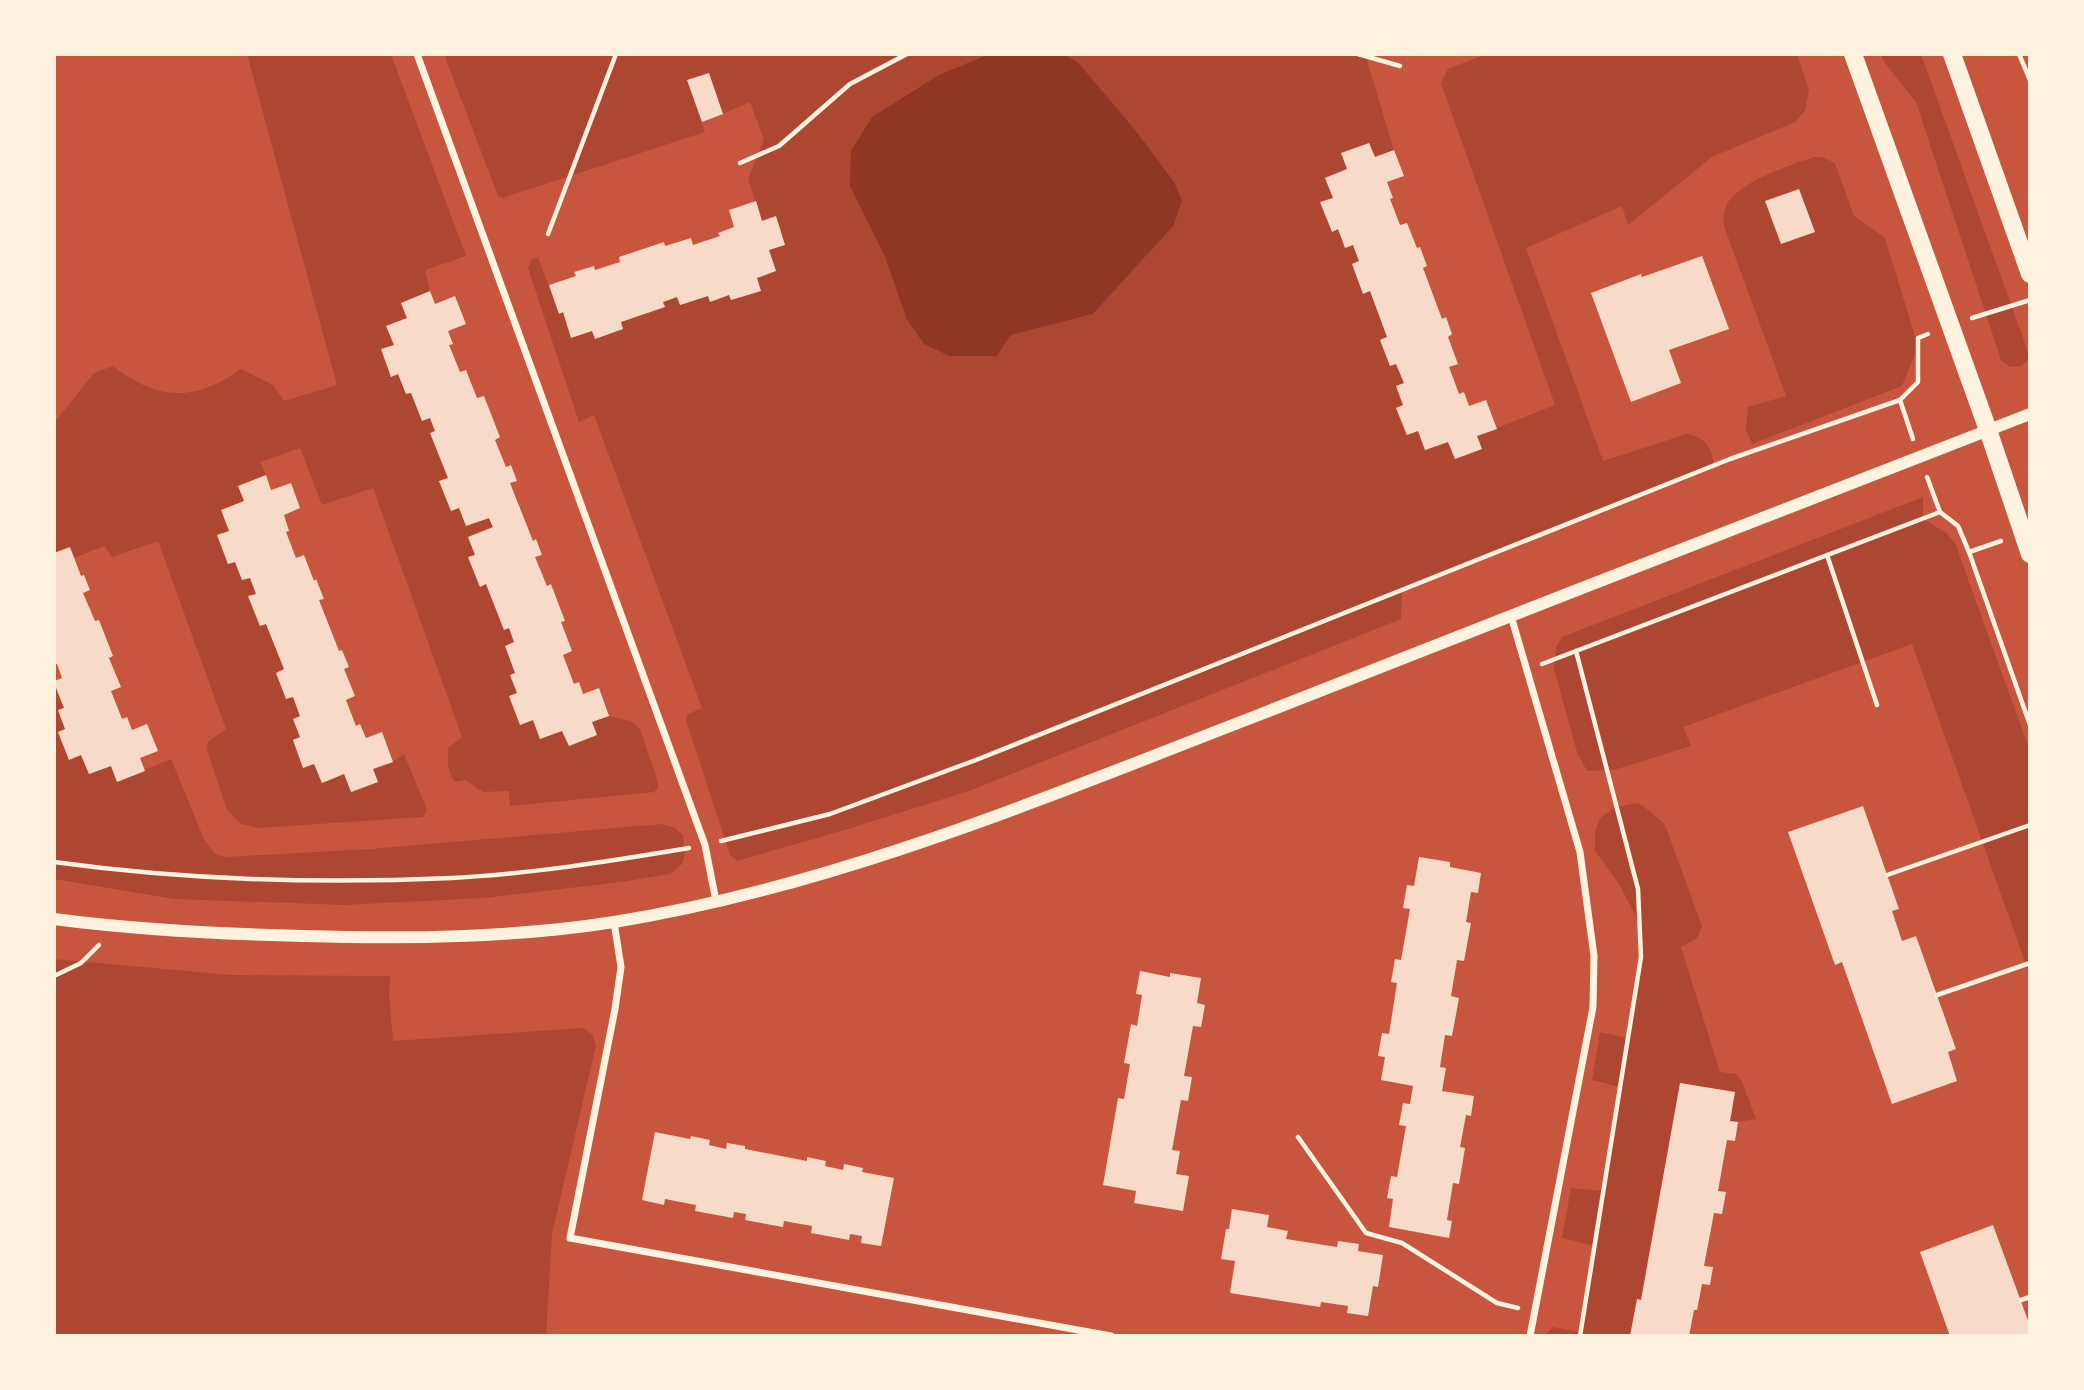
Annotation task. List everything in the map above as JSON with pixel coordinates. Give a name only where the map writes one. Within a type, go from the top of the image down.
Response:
[{"type":"main road","points":[[1853,54],[2030,554]]},
{"type":"main road","points":[[1952,54],[2030,274]]},
{"type":"street","points":[[418,54],[705,845],[716,901]]},
{"type":"street","points":[[54,919],[117,927],[239,935],[410,937],[530,931],[614,922],[813,877],[916,845],[1042,799],[2030,414]]},
{"type":"street","points":[[1511,617],[1580,852],[1594,956],[1593,1007],[1530,1336]]},
{"type":"street","points":[[614,922],[621,967],[570,1238],[1111,1336]]},
{"type":"path","points":[[548,234],[616,54]]},
{"type":"path","points":[[740,163],[779,146],[850,84],[907,54]]},
{"type":"path","points":[[1358,54],[1401,66]]},
{"type":"path","points":[[2019,54],[2030,80]]},
{"type":"path","points":[[54,862],[115,870],[309,881],[440,878],[572,866],[705,845],[830,814],[964,765],[1730,460],[1900,400]]},
{"type":"path","points":[[1919,456],[1940,513],[1958,526],[1969,552],[2030,725]]},
{"type":"path","points":[[1528,669],[1940,513]]},
{"type":"path","points":[[1827,555],[1877,705]]},
{"type":"path","points":[[1887,875],[2030,825]]},
{"type":"path","points":[[54,976],[80,963],[117,927]]},
{"type":"path","points":[[1937,995],[2030,963]]},
{"type":"path","points":[[1298,1137],[1366,1233],[1402,1243],[1497,1303],[1534,1312]]},
{"type":"path","points":[[2021,1300],[2030,1297]]},
{"type":"shaded area","points":[[247,54],[391,54],[466,256],[425,270],[430,291],[401,303],[407,318],[387,326],[394,345],[381,350],[391,376],[398,374],[406,394],[411,393],[430,418],[435,431],[430,433],[448,478],[440,481],[459,508],[466,526],[489,518],[493,527],[468,537],[475,555],[468,558],[479,586],[486,584],[504,630],[509,628],[514,642],[515,673],[510,675],[517,693],[509,697],[520,725],[533,720],[540,739],[562,731],[569,746],[596,735],[592,722],[609,716],[631,721],[640,729],[658,782],[658,788],[654,792],[510,806],[509,791],[483,792],[465,780],[454,782],[448,767],[448,748],[462,737],[373,488],[322,505],[300,448],[260,462],[266,475],[238,486],[244,501],[229,531],[217,536],[228,564],[235,562],[242,580],[250,578],[256,594],[248,597],[260,626],[266,624],[284,669],[286,699],[293,697],[300,716],[293,719],[300,737],[293,740],[303,767],[314,764],[322,783],[344,774],[352,792],[378,782],[373,769],[393,762],[404,754],[427,810],[423,817],[259,828],[241,824],[227,810],[207,750],[208,742],[226,729],[158,541],[112,557],[104,546],[74,558],[69,547],[54,553],[54,423],[94,373],[113,366],[145,386],[176,393],[208,387],[241,369],[273,385],[284,401],[337,385]]},
{"type":"shaded area","points":[[444,54],[989,54],[939,75],[885,257],[907,320],[924,344],[949,356],[997,356],[1011,335],[1093,314],[1174,225],[1182,201],[1136,131],[1078,62],[1064,54],[1365,54],[1394,150],[1375,157],[1369,143],[1347,169],[1325,177],[1333,198],[1321,202],[1332,231],[1338,229],[1353,245],[1359,261],[1352,264],[1363,293],[1370,291],[1387,337],[1380,340],[1390,366],[1396,364],[1404,383],[1403,405],[1396,408],[1406,435],[1418,431],[1425,450],[1448,442],[1455,459],[1482,449],[1477,436],[1555,405],[1441,83],[1448,69],[1486,54],[1797,54],[1809,90],[1805,111],[1795,122],[1712,157],[1628,225],[1622,206],[1526,248],[1603,461],[1687,434],[1707,444],[1714,466],[1402,590],[1401,619],[969,791],[737,861],[730,855],[686,720],[688,714],[702,708],[594,415],[579,422],[528,268],[532,259],[538,257],[559,314],[563,312],[571,337],[592,331],[595,338],[623,329],[621,322],[664,307],[663,302],[677,297],[681,305],[708,296],[710,302],[729,295],[731,300],[760,291],[757,278],[769,250],[785,245],[776,216],[762,221],[748,179],[764,139],[750,102],[723,114],[708,73],[687,80],[705,132],[503,198],[498,196]]},
{"type":"shaded area","points":[[989,54],[1064,54],[1078,62],[1136,131],[1174,182],[1182,201],[1174,225],[1093,314],[1011,335],[997,356],[949,356],[924,344],[907,320],[885,257],[850,186],[851,151],[872,117],[939,75]]},
{"type":"shaded area","points":[[1881,54],[1921,54],[2027,349],[2028,360],[2021,366],[2010,367],[2001,360],[1916,102],[1884,62]]},
{"type":"shaded area","points":[[1814,157],[1822,157],[1835,163],[1854,216],[1885,238],[1918,346],[1902,386],[1752,444],[1746,430],[1748,407],[1786,396],[1724,226],[1724,211],[1730,200],[1750,183]]},
{"type":"shaded area","points":[[1923,497],[1923,519],[1946,533],[1955,543],[2030,751],[2030,976],[1912,644],[1683,727],[1691,746],[1614,770],[1587,771],[1577,752],[1554,669],[1556,647],[1562,637]]},
{"type":"shaded area","points":[[54,683],[64,708],[58,710],[65,729],[58,732],[69,760],[81,755],[89,774],[111,766],[117,781],[171,759],[204,839],[215,854],[225,857],[371,849],[662,824],[675,828],[683,835],[685,854],[682,864],[670,874],[621,882],[484,898],[344,905],[175,899],[54,879]]},
{"type":"shaded area","points":[[1638,803],[1665,825],[1702,926],[1697,938],[1681,947],[1720,1072],[1736,1074],[1742,1082],[1756,1119],[1730,1121],[1735,1092],[1680,1083],[1641,1300],[1637,1300],[1630,1336],[1544,1336],[1553,1327],[1580,1332],[1595,1246],[1562,1238],[1571,1188],[1603,1191],[1620,1087],[1592,1080],[1600,1032],[1627,1038],[1641,957],[1639,922],[1619,884],[1595,851],[1595,831],[1601,817],[1616,807]]},
{"type":"shaded area","points":[[54,959],[232,975],[390,976],[393,1041],[582,1028],[592,1034],[596,1045],[552,1234],[546,1336],[54,1336]]},
{"type":"building","points":[[709,73],[723,114],[702,122],[687,80]]},
{"type":"building","points":[[1369,143],[1375,157],[1394,150],[1404,176],[1387,182],[1393,198],[1390,199],[1400,225],[1407,223],[1417,248],[1420,247],[1427,266],[1423,268],[1442,319],[1446,317],[1452,334],[1448,337],[1458,364],[1449,367],[1459,394],[1464,392],[1469,406],[1486,400],[1497,429],[1477,436],[1482,449],[1455,459],[1448,442],[1425,450],[1418,431],[1407,435],[1396,408],[1403,405],[1396,386],[1404,383],[1396,364],[1390,366],[1380,340],[1387,337],[1370,291],[1363,294],[1352,264],[1359,261],[1353,245],[1345,248],[1338,229],[1332,232],[1320,202],[1333,198],[1325,178],[1347,169],[1341,153]]},
{"type":"building","points":[[1799,189],[1815,232],[1781,244],[1765,201]]},
{"type":"building","points":[[756,201],[762,221],[776,216],[785,245],[769,250],[776,271],[757,278],[761,291],[731,300],[729,295],[710,302],[708,296],[680,305],[677,297],[663,302],[665,307],[621,322],[623,329],[595,339],[592,331],[571,338],[563,312],[559,314],[549,285],[576,276],[574,272],[594,266],[595,270],[620,262],[619,257],[664,242],[665,246],[691,238],[693,245],[720,236],[718,233],[734,227],[729,210]]},
{"type":"building","points":[[1702,256],[1729,329],[1669,350],[1681,383],[1631,402],[1591,293],[1641,274],[1642,277]]},
{"type":"building","points":[[430,291],[435,304],[455,296],[466,324],[448,331],[453,344],[449,345],[460,372],[466,370],[477,398],[484,396],[500,437],[495,440],[506,467],[511,465],[517,481],[510,483],[533,541],[536,539],[542,555],[535,557],[547,586],[551,584],[565,621],[561,622],[572,651],[563,655],[574,684],[579,682],[583,694],[599,688],[609,716],[592,722],[597,735],[569,746],[562,731],[540,739],[533,720],[520,725],[509,696],[517,693],[510,675],[515,673],[505,646],[514,642],[509,628],[504,630],[486,584],[480,587],[468,557],[475,555],[468,537],[493,527],[489,518],[466,526],[459,508],[451,511],[439,481],[448,478],[430,433],[435,431],[430,418],[422,421],[411,393],[406,394],[398,374],[391,377],[381,349],[394,345],[386,326],[407,318],[401,303]]},
{"type":"building","points":[[266,475],[271,490],[291,483],[300,508],[284,515],[289,531],[286,532],[296,558],[304,555],[314,581],[316,579],[324,599],[319,600],[339,651],[342,650],[349,667],[344,669],[355,696],[346,700],[356,726],[360,724],[366,738],[382,732],[393,762],[373,769],[378,782],[351,792],[344,774],[322,783],[314,764],[303,768],[293,740],[300,737],[293,719],[300,716],[293,697],[286,699],[276,673],[284,669],[266,624],[260,626],[248,596],[256,594],[250,578],[242,580],[235,562],[228,564],[217,535],[229,531],[221,510],[244,501],[238,486]]},
{"type":"building","points":[[70,547],[81,576],[84,575],[90,590],[83,593],[95,621],[99,620],[113,656],[109,658],[121,687],[111,691],[122,719],[127,717],[132,730],[147,724],[158,751],[140,758],[145,771],[117,782],[111,766],[89,774],[81,755],[69,760],[58,732],[65,729],[58,710],[64,708],[54,683],[62,678],[57,664],[54,665],[54,553]]},
{"type":"building","points":[[1863,806],[1899,909],[1892,911],[1902,941],[1916,936],[1956,1049],[1948,1052],[1957,1081],[1892,1104],[1842,962],[1835,965],[1788,832]]},
{"type":"building","points":[[1419,857],[1450,862],[1450,867],[1481,873],[1478,893],[1471,892],[1466,922],[1471,923],[1464,961],[1457,960],[1451,996],[1459,998],[1452,1036],[1445,1035],[1440,1067],[1446,1068],[1442,1091],[1474,1096],[1471,1116],[1466,1115],[1460,1147],[1465,1148],[1459,1184],[1453,1183],[1447,1220],[1452,1221],[1449,1238],[1389,1227],[1393,1199],[1387,1198],[1391,1176],[1397,1177],[1406,1126],[1399,1125],[1403,1103],[1410,1104],[1413,1086],[1381,1080],[1385,1057],[1378,1056],[1382,1033],[1389,1034],[1397,983],[1391,982],[1395,959],[1401,960],[1410,909],[1403,908],[1407,885],[1414,886]]},
{"type":"building","points":[[1140,971],[1170,977],[1170,973],[1201,978],[1197,1003],[1205,1005],[1201,1027],[1193,1026],[1184,1076],[1192,1077],[1188,1101],[1181,1100],[1172,1150],[1180,1151],[1176,1174],[1189,1176],[1183,1211],[1134,1203],[1136,1191],[1103,1185],[1118,1098],[1124,1099],[1130,1064],[1124,1063],[1131,1024],[1137,1026],[1142,995],[1136,994]]},
{"type":"building","points":[[1680,1083],[1735,1092],[1730,1121],[1738,1122],[1735,1141],[1727,1140],[1718,1191],[1726,1192],[1722,1214],[1714,1213],[1704,1266],[1713,1267],[1710,1285],[1702,1284],[1689,1336],[1630,1336],[1637,1299],[1641,1300]]},
{"type":"building","points":[[655,1132],[710,1140],[709,1145],[726,1149],[727,1143],[807,1161],[807,1157],[826,1161],[825,1166],[843,1170],[844,1164],[863,1168],[862,1172],[894,1178],[881,1246],[861,1243],[862,1236],[850,1234],[849,1240],[811,1233],[812,1226],[784,1221],[783,1227],[745,1220],[746,1214],[734,1212],[733,1218],[695,1211],[696,1205],[665,1199],[664,1205],[642,1200]]},
{"type":"building","points":[[1232,1209],[1269,1215],[1267,1227],[1288,1231],[1286,1239],[1337,1247],[1338,1241],[1359,1244],[1358,1251],[1383,1255],[1378,1287],[1373,1286],[1368,1316],[1347,1313],[1348,1306],[1321,1302],[1320,1307],[1230,1293],[1235,1261],[1221,1259]]},
{"type":"building","points":[[1993,1225],[2030,1326],[2030,1336],[1950,1336],[1920,1252]]}]
